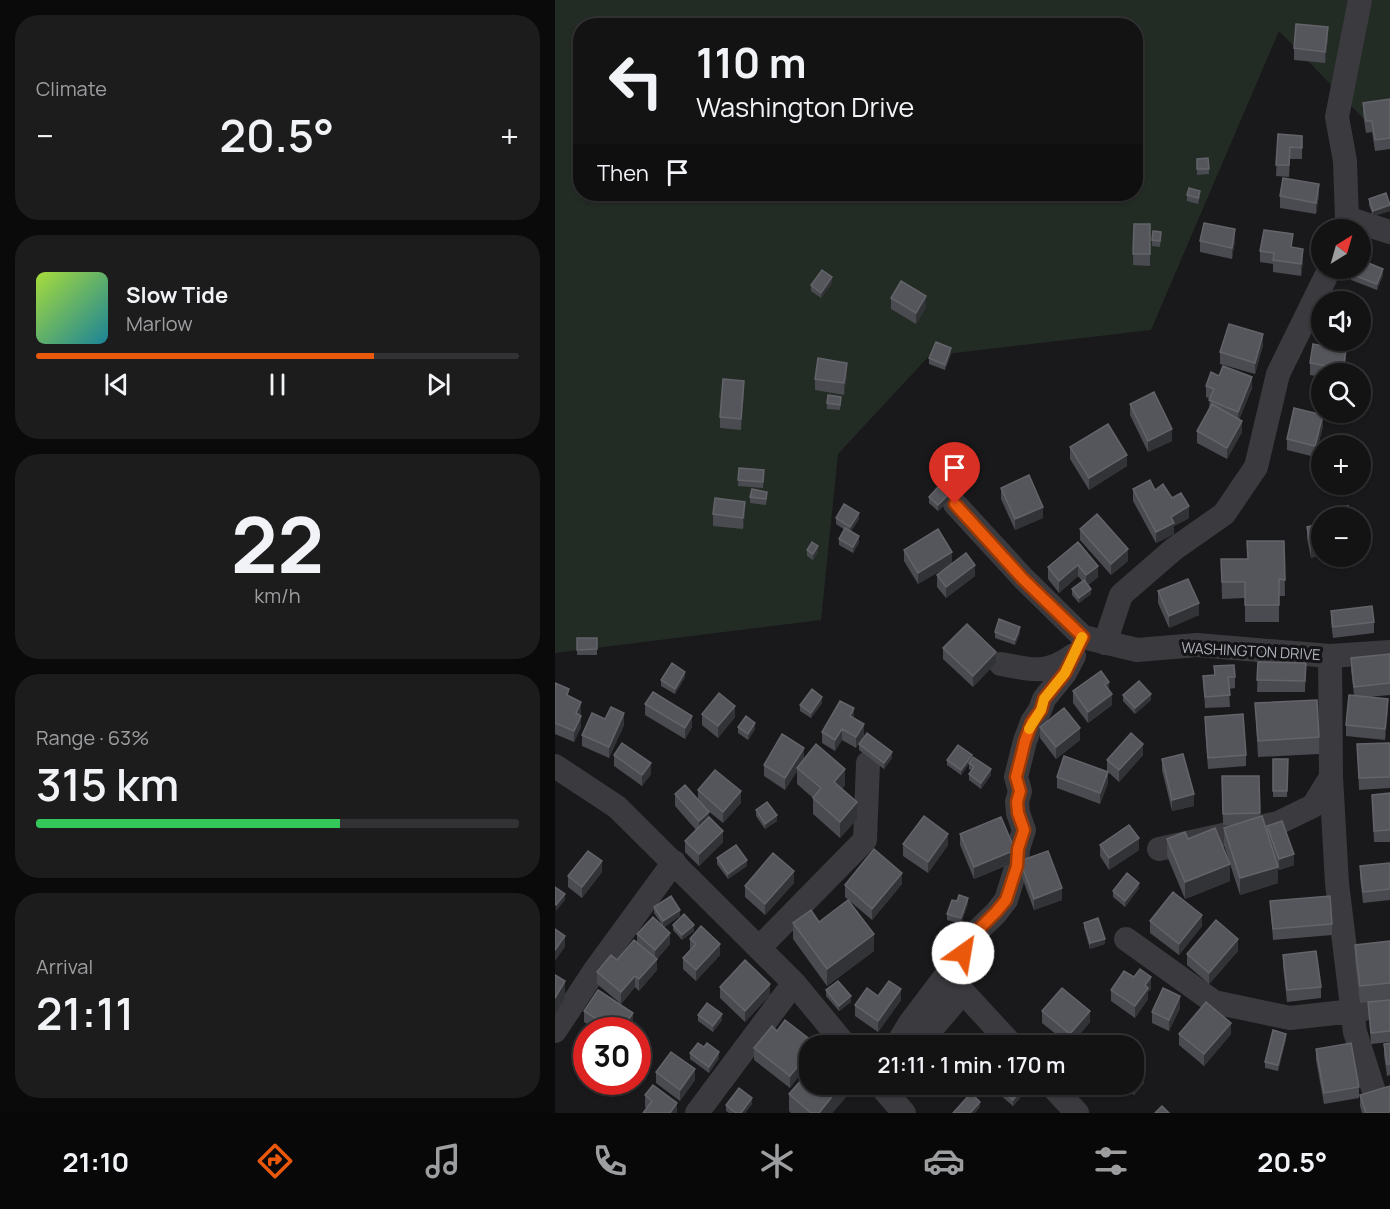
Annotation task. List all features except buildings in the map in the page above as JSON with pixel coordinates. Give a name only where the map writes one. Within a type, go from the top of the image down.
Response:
[{"type":"street","points":[[1346,219],[1345,161],[1337,117],[1360,0]]},
{"type":"street","points":[[1371,229],[1390,232]]},
{"type":"street","points":[[923,1035],[952,981],[966,942],[1006,900],[1017,866],[1018,849],[1024,830],[1018,813],[1017,802],[1020,791],[1016,777],[1025,741],[1032,722],[1041,710],[1044,699],[1087,645],[1121,595],[1174,549],[1224,514],[1256,467],[1278,374],[1325,279]]},
{"type":"street","points":[[955,504],[1087,645]]},
{"type":"street","points":[[1001,664],[1041,671],[1060,665],[1087,645]]},
{"type":"street","name":"WASHINGTON DRIVE","points":[[1087,645],[1137,650],[1197,645],[1330,656],[1390,652]]},
{"type":"street","points":[[1330,656],[1331,777],[1337,883],[1355,1032],[1377,1101]]},
{"type":"street","points":[[759,948],[865,840],[868,763]]},
{"type":"street","points":[[555,766],[617,807],[794,983],[837,1035]]},
{"type":"street","points":[[1159,849],[1278,823],[1313,806],[1331,777]]},
{"type":"street","points":[[555,1030],[595,970],[674,862]]},
{"type":"street","points":[[1126,939],[1214,1002],[1290,1018],[1353,1011],[1390,1004]]},
{"type":"street","points":[[903,1035],[910,1023],[952,981]]},
{"type":"street","points":[[952,981],[1003,1035]]},
{"type":"street","points":[[697,1113],[794,983]]},
{"type":"street","points":[[890,1095],[905,1113]]},
{"type":"street","points":[[1060,1095],[1077,1113]]},
{"type":"shaded area","points":[[555,0],[1390,0],[1390,146],[1279,31],[1151,330],[929,356],[838,454],[821,620],[555,653]]},
{"type":"slow traffic","points":[[1029,729],[1041,710],[1044,699],[1065,673],[1082,637]]},
{"type":"route","points":[[955,504],[1023,579],[1083,637],[1065,673],[1044,699],[1041,710],[1032,722],[1025,741],[1016,777],[1020,791],[1017,802],[1018,813],[1024,830],[1018,849],[1017,866],[1006,900],[966,942],[963,953]]}]
